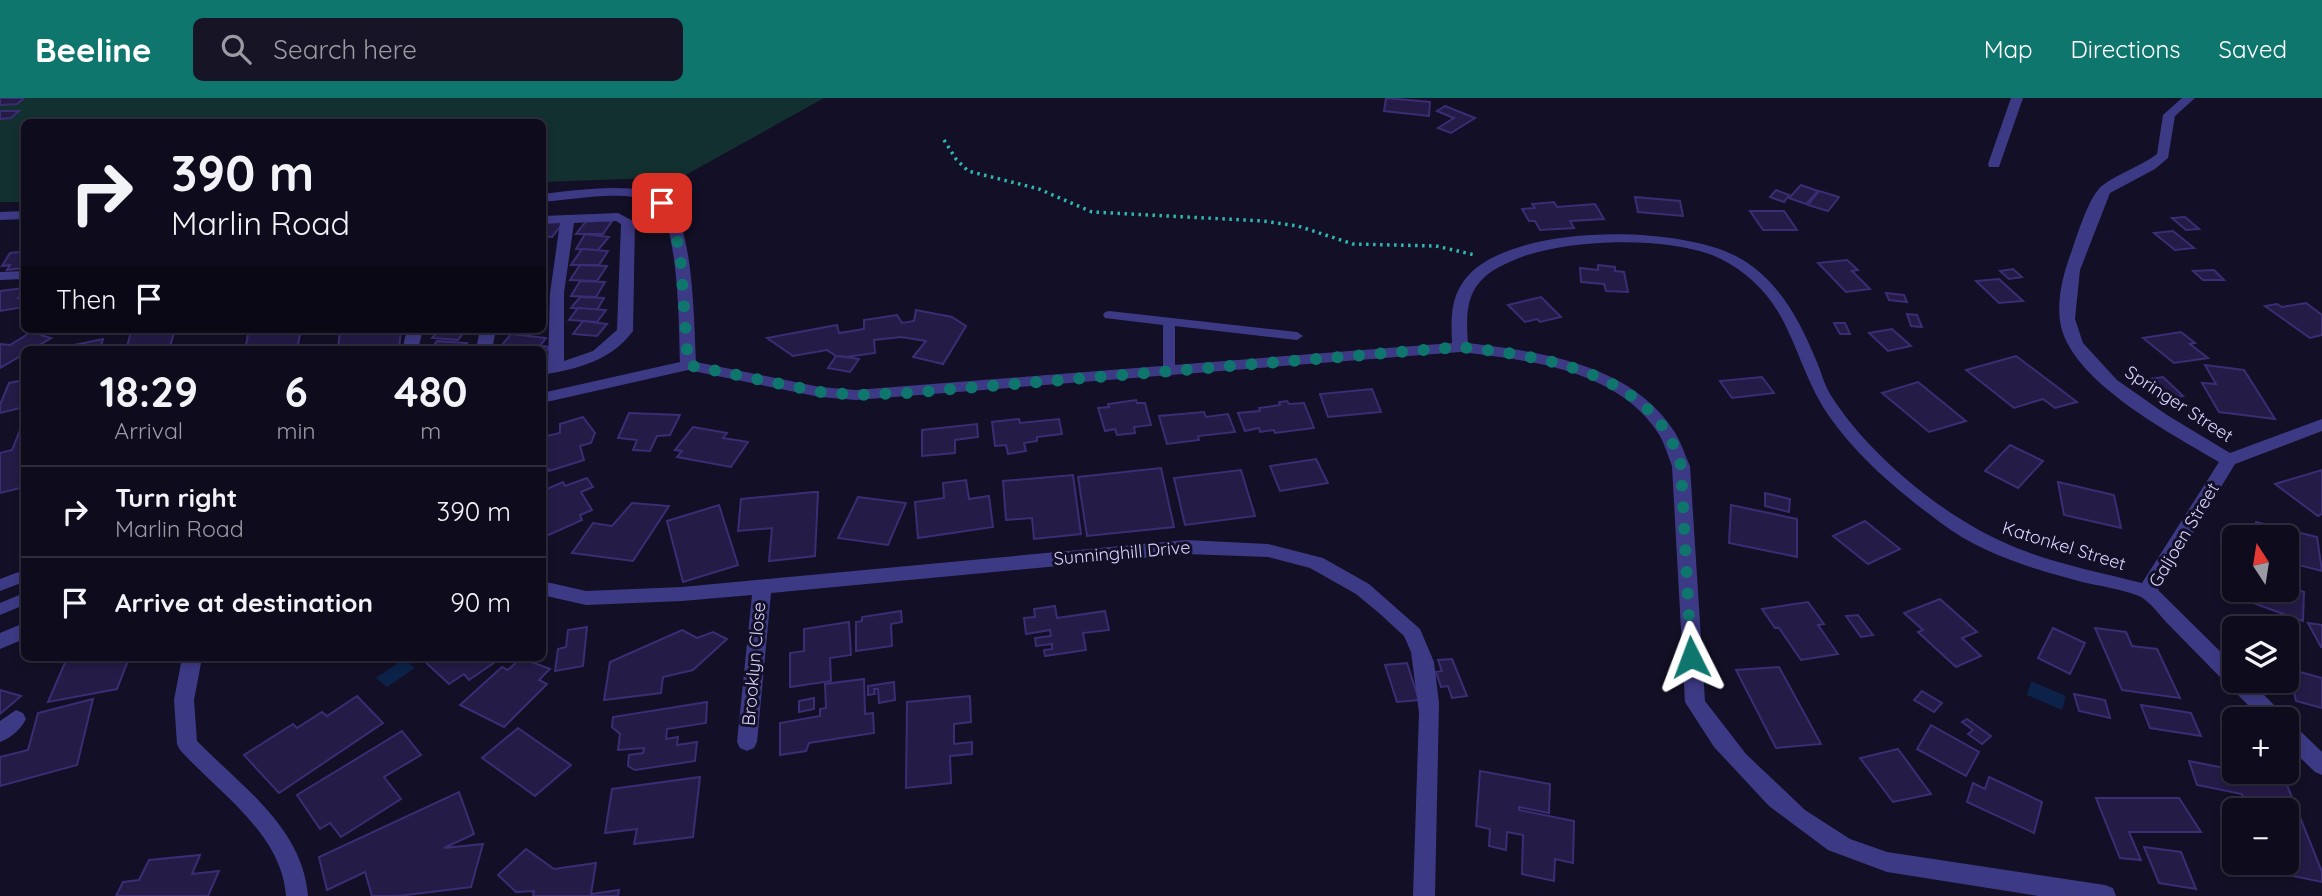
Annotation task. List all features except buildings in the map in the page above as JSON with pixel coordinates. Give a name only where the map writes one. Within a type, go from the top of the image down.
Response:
[{"type":"street","points":[[1994,164],[2017,98]]},
{"type":"street","name":"Springer Street","points":[[2189,98],[2169,115],[2163,155],[2150,166],[2104,191],[2070,280],[2068,326],[2077,345],[2109,382],[2162,419],[2229,460]]},
{"type":"street","points":[[546,198],[628,195],[662,203],[673,216],[679,252],[688,365]]},
{"type":"street","points":[[0,216],[21,215]]},
{"type":"street","points":[[546,220],[568,218],[618,217],[628,222],[625,331],[604,353],[587,361],[549,369],[560,249],[568,218]]},
{"type":"street","name":"Katonkel Street","points":[[1460,347],[1459,305],[1470,284],[1498,260],[1518,251],[1548,245],[1624,239],[1706,248],[1733,259],[1756,276],[1785,309],[1822,393],[1860,444],[1898,481],[1953,523],[1996,547],[2043,564],[2147,591]]},
{"type":"street","points":[[0,276],[21,275]]},
{"type":"street","points":[[546,397],[688,365],[820,392],[856,395],[1169,373],[1460,347],[1513,353],[1575,369],[1606,381],[1639,400],[1665,427],[1676,448],[1681,466],[1695,702],[1707,723],[1732,754],[1810,827],[1847,849],[1887,862],[2105,896]]},
{"type":"street","points":[[2229,460],[2322,425]]},
{"type":"street","name":"Galjoen Street","points":[[2222,666],[2147,591],[2229,460]]},
{"type":"street","name":"Sunninghill Drive","points":[[546,589],[586,598],[624,597],[1186,547],[1265,548],[1315,562],[1339,574],[1378,601],[1413,634],[1422,657],[1428,684],[1429,713],[1424,896]]},
{"type":"street","name":"Brooklyn Close","points":[[747,742],[762,586]]},
{"type":"street","points":[[0,641],[21,632]]},
{"type":"street","points":[[191,661],[184,701],[187,744],[262,817],[290,860],[296,896]]},
{"type":"street","name":"Galjoen Street","points":[[2249,693],[2263,707]]},
{"type":"street","points":[[0,733],[16,719]]},
{"type":"street","points":[[2299,743],[2322,766]]},
{"type":"lane","points":[[1109,315],[1297,336]]},
{"type":"lane","points":[[1169,322],[1169,373]]},
{"type":"lane","points":[[0,585],[21,577]]},
{"type":"lane","points":[[0,609],[21,600]]},
{"type":"path","points":[[944,139],[956,159],[968,171],[1039,189],[1092,212],[1263,221],[1298,226],[1353,243],[1436,246],[1498,260]]},
{"type":"green space","points":[[0,98],[824,98],[682,177],[546,182],[546,119],[21,119],[21,202],[0,202]]},
{"type":"water","points":[[401,661],[406,661],[415,668],[387,687],[376,678]]},
{"type":"water","points":[[2031,681],[2066,696],[2062,710],[2027,695]]},
{"type":"route","points":[[662,203],[673,216],[681,264],[688,365],[775,384],[856,395],[906,393],[1460,347],[1540,358],[1606,381],[1639,400],[1665,427],[1676,448],[1681,466],[1691,657]]}]
